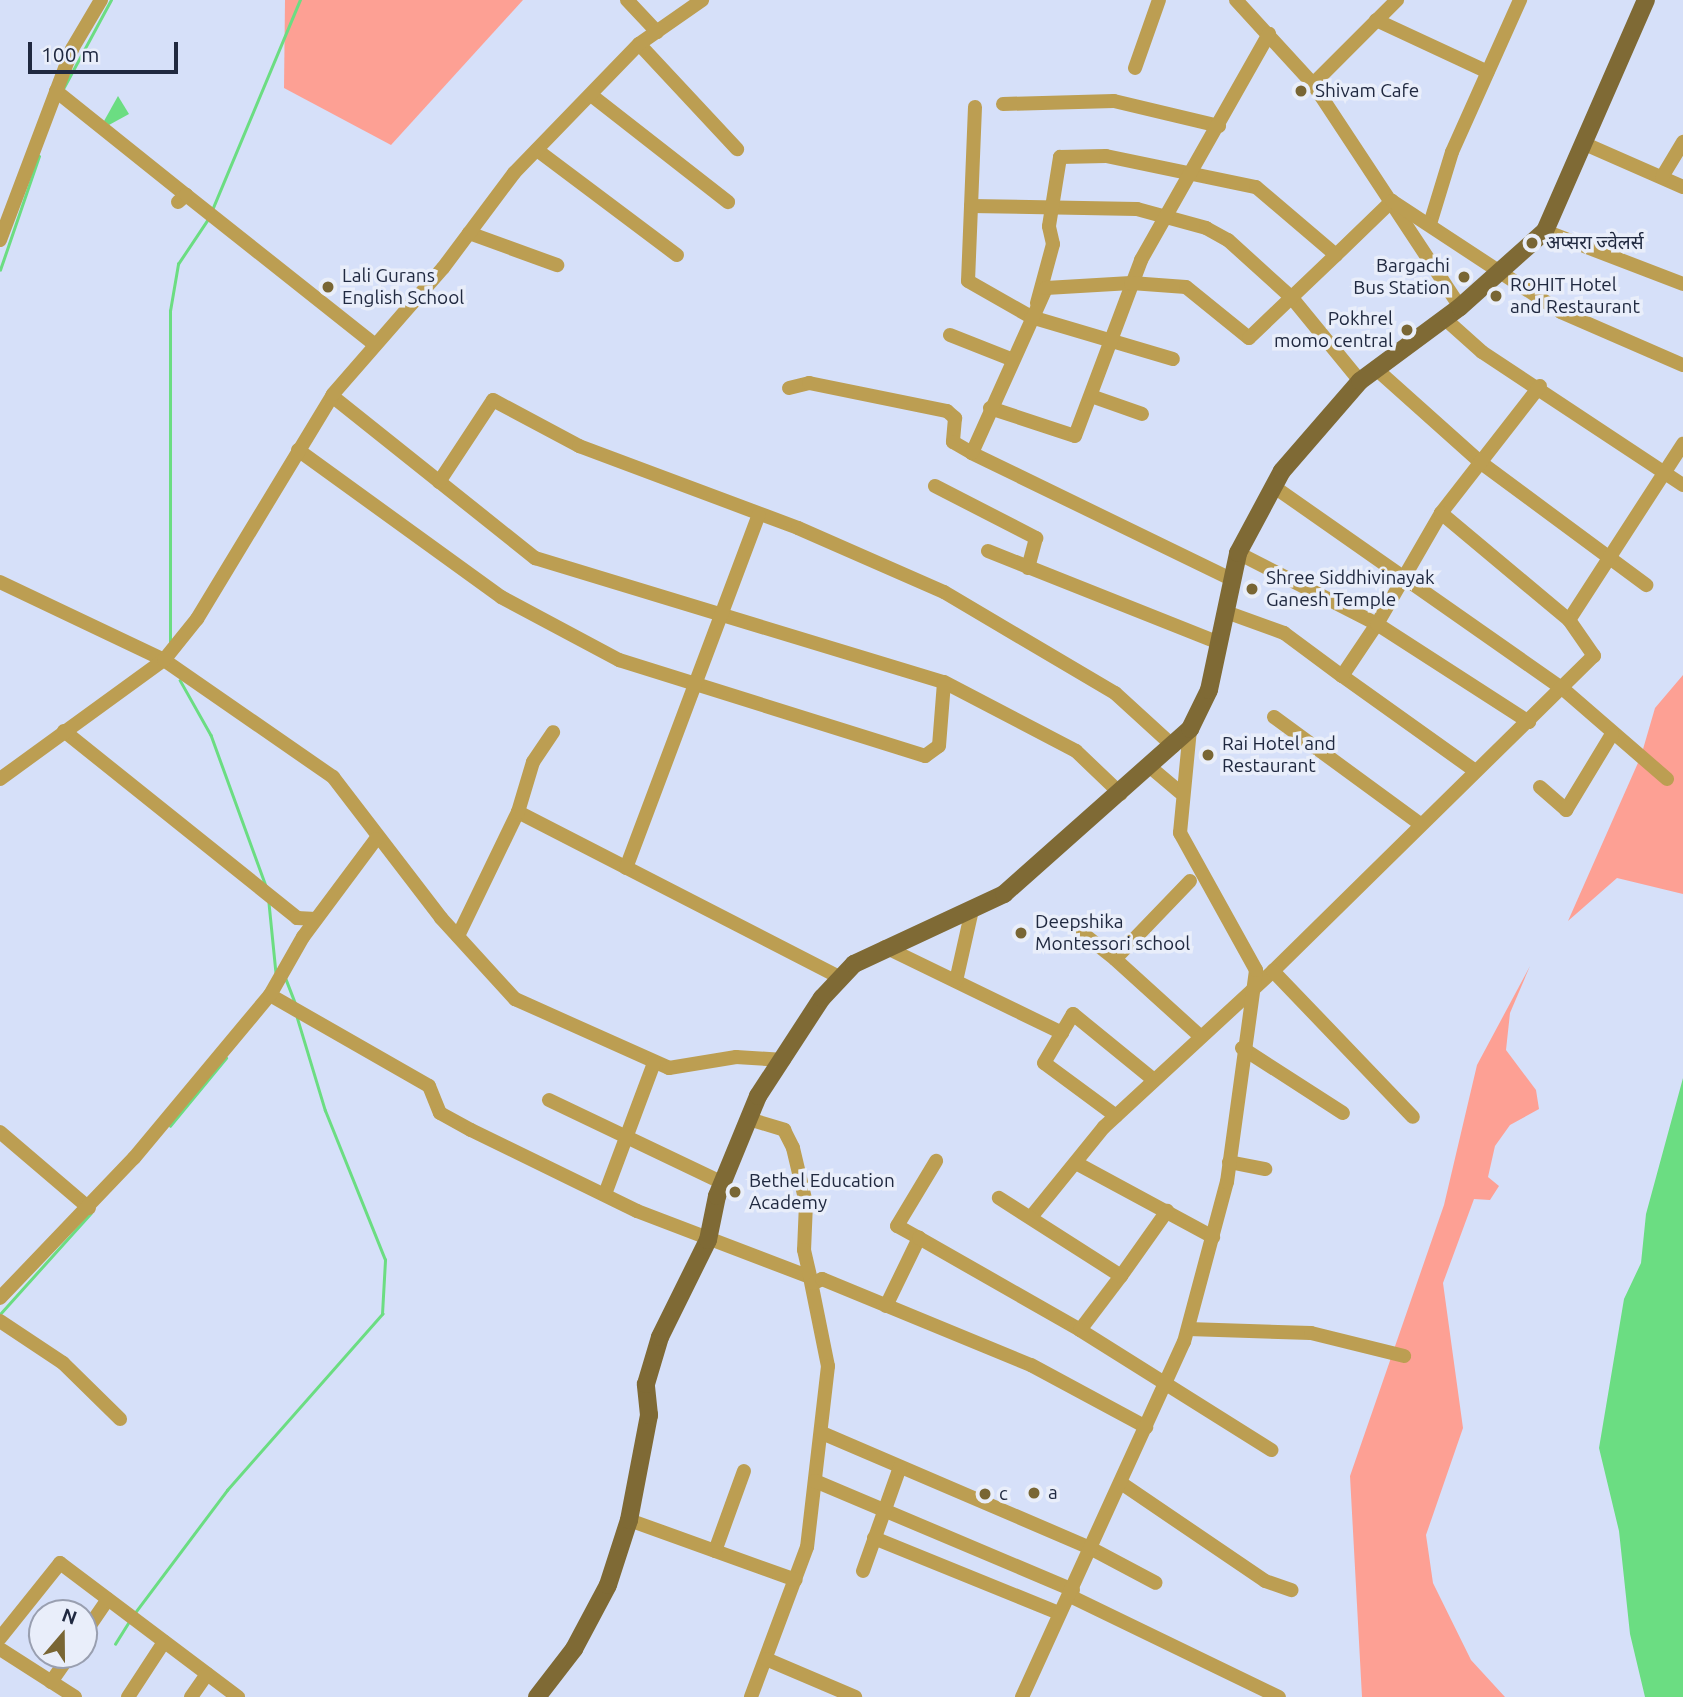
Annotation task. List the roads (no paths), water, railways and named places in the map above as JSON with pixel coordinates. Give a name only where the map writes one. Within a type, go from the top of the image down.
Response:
[{"type":"main road","points":[[537,1697],[596,1613],[629,1520],[649,1415],[652,1359],[708,1240],[723,1182],[749,1119],[784,1060],[839,977],[885,947],[1004,894],[1121,794],[1190,729],[1209,690],[1238,553],[1273,486],[1360,381],[1460,307],[1504,271],[1545,231],[1646,0]]},
{"type":"street","points":[[0,240],[57,91],[100,0]]},
{"type":"street","points":[[627,0],[657,32]]},
{"type":"street","points":[[0,779],[164,660],[197,619],[332,396],[537,150],[639,44],[702,0]]},
{"type":"street","points":[[1135,68],[1159,0]]},
{"type":"street","points":[[1236,0],[1313,84],[1460,307]]},
{"type":"street","points":[[1313,84],[1397,0]]},
{"type":"street","points":[[1430,224],[1488,72],[1520,0]]},
{"type":"street","points":[[1376,20],[1488,72]]},
{"type":"street","points":[[990,408],[1071,439],[1091,396],[1131,282],[1164,214],[1219,126],[1269,34]]},
{"type":"street","points":[[639,44],[737,149]]},
{"type":"street","points":[[57,91],[182,198],[375,345]]},
{"type":"street","points":[[591,95],[728,202]]},
{"type":"street","points":[[1003,104],[1114,101],[1219,126]]},
{"type":"street","points":[[975,107],[968,281],[1111,343],[1173,359]]},
{"type":"street","points":[[1662,177],[1683,142]]},
{"type":"street","points":[[1585,144],[1683,187]]},
{"type":"street","points":[[537,150],[677,255]]},
{"type":"street","points":[[1034,310],[1053,244],[1051,208],[1065,155],[1132,159],[1256,187],[1336,255]]},
{"type":"street","points":[[1392,201],[1504,271],[1562,312],[1683,365]]},
{"type":"street","points":[[972,453],[1034,310],[1051,285],[1131,282],[1186,288],[1245,337],[1292,298],[1392,201]]},
{"type":"street","points":[[971,206],[1164,214],[1228,240],[1292,298],[1360,381]]},
{"type":"street","points":[[1545,231],[1683,284]]},
{"type":"street","points":[[469,233],[557,265]]},
{"type":"street","points":[[1444,318],[1482,352],[1540,386],[1666,470],[1683,485]]},
{"type":"street","points":[[950,335],[1011,359]]},
{"type":"street","points":[[1375,368],[1480,462],[1646,585]]},
{"type":"street","points":[[789,388],[809,383],[947,411],[955,418],[953,442],[1231,579]]},
{"type":"street","points":[[1342,677],[1377,624],[1441,513],[1540,386]]},
{"type":"street","points":[[332,396],[534,558],[944,682],[1076,751],[1121,794]]},
{"type":"street","points":[[1091,396],[1142,414]]},
{"type":"street","points":[[439,482],[493,400],[579,446],[760,515],[944,592],[999,622],[1115,693],[1173,746]]},
{"type":"street","points":[[1569,621],[1609,555],[1683,444]]},
{"type":"street","points":[[298,450],[501,597],[619,660],[925,756],[939,746],[944,682]]},
{"type":"street","points":[[935,486],[1036,538],[1028,568]]},
{"type":"street","points":[[1273,486],[1407,574],[1562,688],[1667,779]]},
{"type":"street","points":[[1031,1217],[1116,1116],[1201,1037],[1254,983],[1273,971],[1474,770],[1529,722],[1594,656],[1569,621],[1441,513]]},
{"type":"street","points":[[626,868],[760,515]]},
{"type":"street","points":[[988,551],[1219,643]]},
{"type":"street","points":[[1238,553],[1377,624],[1529,722]]},
{"type":"street","points":[[0,582],[164,660],[333,777],[376,839],[515,999],[669,1068],[736,1057],[784,1060]]},
{"type":"street","points":[[1226,612],[1284,633],[1474,770]]},
{"type":"street","points":[[1274,717],[1420,824]]},
{"type":"street","points":[[1022,1697],[1059,1613],[1072,1593],[1092,1549],[1188,1329],[1213,1237],[1229,1162],[1242,1048],[1254,983],[1248,946],[1181,833],[1180,792],[1190,729]]},
{"type":"street","points":[[64,731],[299,920],[304,935]]},
{"type":"street","points":[[458,936],[518,812],[533,762],[553,732]]},
{"type":"street","points":[[1541,787],[1566,810],[1612,734]]},
{"type":"street","points":[[1150,767],[1180,792]]},
{"type":"street","points":[[518,812],[839,977]]},
{"type":"street","points":[[0,1298],[89,1208],[270,995],[304,935],[376,839]]},
{"type":"street","points":[[1115,959],[1190,881]]},
{"type":"street","points":[[956,981],[972,910]]},
{"type":"street","points":[[299,920],[316,919]]},
{"type":"street","points":[[1071,924],[1115,959],[1201,1037]]},
{"type":"street","points":[[885,947],[1062,1033]]},
{"type":"street","points":[[1273,971],[1413,1116]]},
{"type":"street","points":[[270,995],[429,1086],[440,1113],[605,1194],[708,1240],[812,1280],[822,1279],[1031,1365],[1146,1427]]},
{"type":"street","points":[[1116,1116],[1044,1063],[1073,1014],[1154,1080]]},
{"type":"street","points":[[1242,1048],[1343,1113]]},
{"type":"street","points":[[605,1194],[654,1063]]},
{"type":"street","points":[[549,1100],[723,1182]]},
{"type":"street","points":[[749,1119],[784,1130],[793,1148],[806,1203],[804,1250],[828,1366],[815,1481],[796,1580],[751,1697]]},
{"type":"street","points":[[0,1132],[89,1208]]},
{"type":"street","points":[[936,1160],[897,1226],[1080,1329],[1271,1450]]},
{"type":"street","points":[[1229,1162],[1265,1169]]},
{"type":"street","points":[[1076,1163],[1213,1237]]},
{"type":"street","points":[[999,1198],[1121,1276]]},
{"type":"street","points":[[1080,1329],[1167,1212]]},
{"type":"street","points":[[886,1306],[919,1238]]},
{"type":"street","points":[[0,1321],[63,1363],[120,1419]]},
{"type":"street","points":[[1188,1329],[1311,1333],[1404,1356]]},
{"type":"street","points":[[822,1433],[1092,1549],[1156,1583]]},
{"type":"street","points":[[863,1571],[900,1467]]},
{"type":"street","points":[[715,1551],[744,1471]]},
{"type":"street","points":[[815,1481],[1072,1593],[1279,1697]]},
{"type":"street","points":[[1121,1483],[1265,1581],[1291,1590]]},
{"type":"street","points":[[629,1520],[796,1580]]},
{"type":"street","points":[[874,1538],[1059,1613]]},
{"type":"street","points":[[0,1638],[60,1563],[238,1697]]},
{"type":"street","points":[[98,1614],[108,1599]]},
{"type":"street","points":[[128,1697],[164,1642]]},
{"type":"street","points":[[0,1649],[75,1697]]},
{"type":"street","points":[[765,1659],[855,1697]]},
{"type":"street","points":[[51,1682],[60,1669]]},
{"type":"street","points":[[191,1697],[207,1674]]},
{"type":"waterway","points":[[63,89],[111,0]]},
{"type":"waterway","points":[[212,210],[300,0]]},
{"type":"waterway","points":[[0,270],[39,156]]},
{"type":"waterway","points":[[170,647],[170,311],[178,264],[208,219]]},
{"type":"waterway","points":[[180,680],[211,735],[266,886]]},
{"type":"waterway","points":[[269,903],[276,973]]},
{"type":"waterway","points":[[286,979],[295,1002]]},
{"type":"waterway","points":[[134,1614],[227,1490],[382,1314],[385,1260],[325,1111],[297,1018]]},
{"type":"waterway","points":[[170,1126],[226,1058]]},
{"type":"waterway","points":[[0,1314],[90,1214]]},
{"type":"waterway","points":[[115,1644],[128,1623]]},
{"type":"place","name":"Shivam Cafe","points":[[1301,91]]},
{"type":"place","name":"अप्सरा ज्वेलर्स","points":[[1532,243]]},
{"type":"place","name":"Bargachi Bus Station","points":[[1464,277]]},
{"type":"place","name":"Lali Gurans English School","points":[[328,287]]},
{"type":"place","name":"ROHIT Hotel and Restaurant","points":[[1496,296]]},
{"type":"place","name":"Pokhrel momo central","points":[[1407,330]]},
{"type":"place","name":"Shree Siddhivinayak Ganesh Temple","points":[[1252,589]]},
{"type":"place","name":"Rai Hotel and Restaurant","points":[[1208,755]]},
{"type":"place","name":"Deepshika Montessori school","points":[[1021,933]]},
{"type":"place","name":"Bethel Education Academy","points":[[735,1192]]},
{"type":"place","name":"a","points":[[1034,1493]]},
{"type":"place","name":"c","points":[[985,1494]]}]
